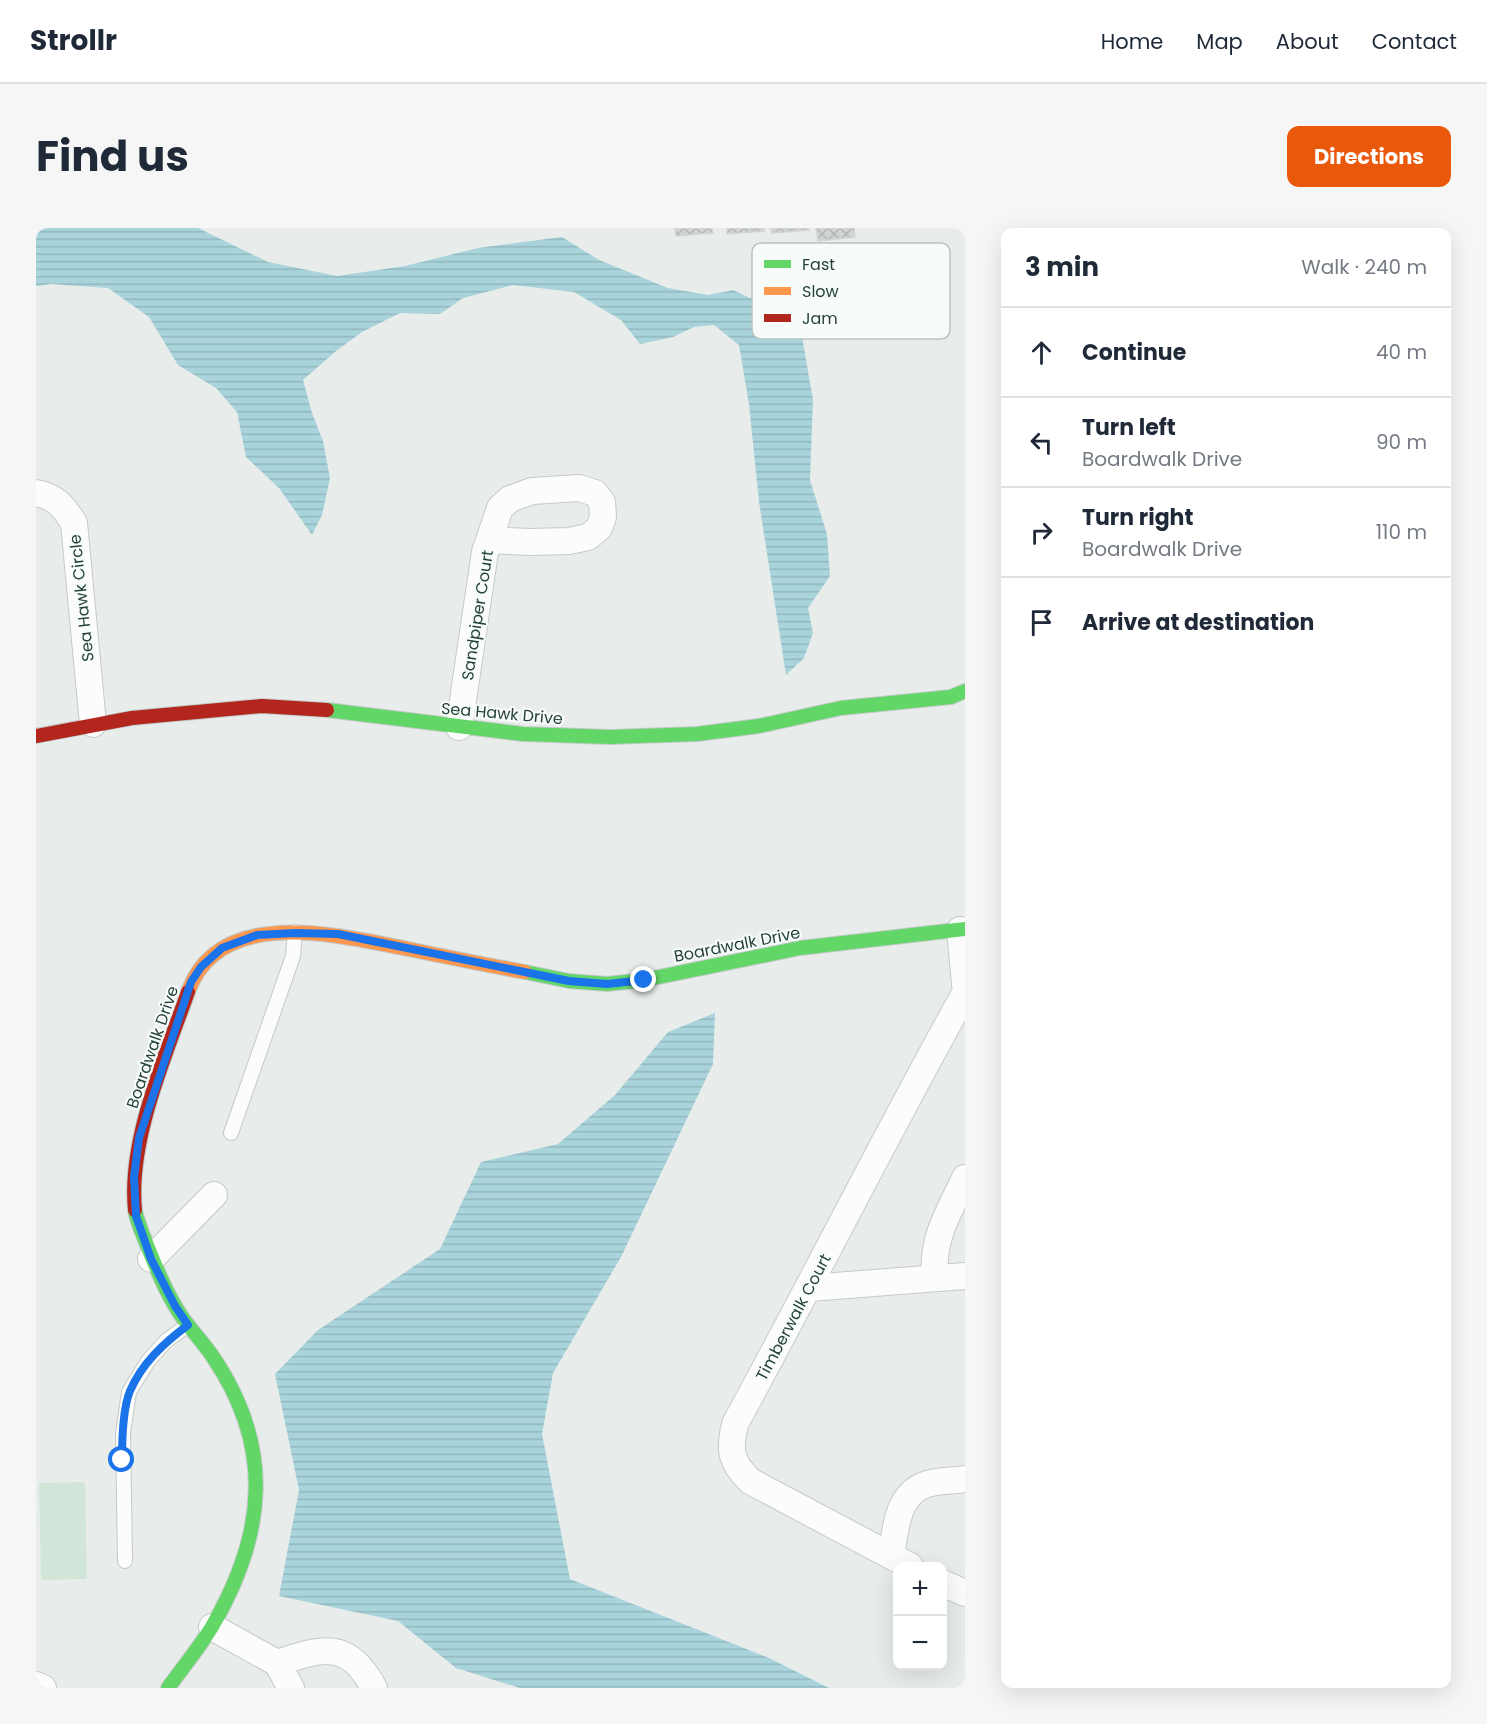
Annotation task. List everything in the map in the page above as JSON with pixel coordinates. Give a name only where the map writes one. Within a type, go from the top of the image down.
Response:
[{"type":"street","name":"Sea Hawk Circle","points":[[36,493],[47,495],[64,507],[74,523],[93,724]]},
{"type":"street","name":"Sandpiper Court","points":[[459,727],[485,552],[490,540]]},
{"type":"street","name":"Sea Hawk Drive","points":[[36,736],[132,718],[262,706],[313,708],[523,734],[610,737],[698,734],[759,726],[841,708],[951,697],[965,691]]},
{"type":"street","name":"Boardwalk Drive","points":[[168,1688],[212,1627],[230,1594],[249,1547],[256,1514],[258,1480],[253,1445],[238,1400],[214,1359],[175,1306],[151,1259],[136,1216],[134,1177],[139,1138],[191,982],[201,967],[222,948],[257,935],[338,934],[569,981],[607,984],[644,980],[800,948],[963,929]]},
{"type":"street","points":[[963,929],[965,984]]},
{"type":"street","name":"Timberwalk Court","points":[[900,1561],[750,1481],[740,1471],[733,1458],[730,1444],[735,1424],[965,993]]},
{"type":"street","points":[[935,1278],[933,1262],[938,1235],[965,1178]]},
{"type":"street","points":[[151,1259],[214,1195]]},
{"type":"street","points":[[809,1288],[965,1276]]},
{"type":"street","points":[[900,1561],[903,1501],[914,1490],[928,1483],[965,1479]]},
{"type":"street","points":[[947,1585],[965,1593]]},
{"type":"street","points":[[212,1627],[277,1663],[291,1688]]},
{"type":"street","points":[[277,1663],[310,1652],[325,1650],[337,1652],[358,1665],[374,1688]]},
{"type":"street","points":[[36,1685],[43,1688]]},
{"type":"lane","points":[[231,1134],[293,956],[295,933]]},
{"type":"lane","points":[[125,1561],[123,1433],[129,1392],[148,1361],[166,1341],[188,1325]]},
{"type":"green space","points":[[85,1482],[87,1579],[41,1580],[39,1483]]},
{"type":"water","points":[[36,228],[198,228],[268,262],[337,276],[405,266],[478,248],[562,237],[599,260],[668,288],[708,295],[733,290],[752,298],[752,339],[802,339],[813,400],[810,480],[827,534],[830,576],[808,608],[813,633],[804,658],[786,675],[759,502],[749,404],[739,345],[714,325],[694,327],[673,337],[640,344],[621,320],[574,292],[513,285],[463,298],[440,314],[400,313],[362,332],[303,380],[323,441],[330,478],[322,515],[312,535],[279,488],[246,457],[237,412],[216,388],[178,365],[149,317],[108,288],[51,284],[36,286]]},
{"type":"water","points":[[715,1013],[713,1064],[621,1257],[553,1373],[542,1434],[570,1579],[769,1658],[829,1688],[520,1688],[456,1668],[398,1621],[279,1596],[299,1490],[275,1374],[318,1330],[440,1249],[481,1162],[558,1144],[615,1095],[668,1032]]},
{"type":"building","points":[[675,228],[712,228],[713,233],[676,236]]},
{"type":"building","points":[[727,228],[764,228],[764,231],[727,234]]},
{"type":"building","points":[[771,228],[808,228],[809,230],[772,233]]},
{"type":"building","points":[[816,228],[854,228],[855,237],[818,241]]},
{"type":"traffic: fast","points":[[327,710],[523,734],[610,737],[697,734],[759,726],[841,708],[951,697],[965,691]]},
{"type":"traffic: fast","points":[[525,972],[569,981],[607,984],[644,980],[800,948],[965,929]]},
{"type":"traffic: fast","points":[[135,1210],[139,1225],[170,1296],[184,1320],[213,1357],[233,1391],[246,1424],[254,1457],[256,1490],[252,1524],[244,1557],[231,1591],[213,1625],[168,1688]]},
{"type":"traffic: slow","points":[[188,992],[204,964],[226,946],[254,936],[284,933],[350,938],[525,972]]},
{"type":"traffic: jam","points":[[36,736],[132,718],[262,706],[327,710]]},
{"type":"traffic: jam","points":[[135,1210],[134,1183],[137,1156],[150,1099],[188,992]]},
{"type":"route","points":[[122,1460],[129,1392],[148,1361],[166,1341],[188,1325],[175,1306],[151,1259],[136,1216],[134,1177],[139,1138],[191,982],[201,967],[222,948],[257,935],[338,934],[569,981],[607,984],[644,980]]}]
